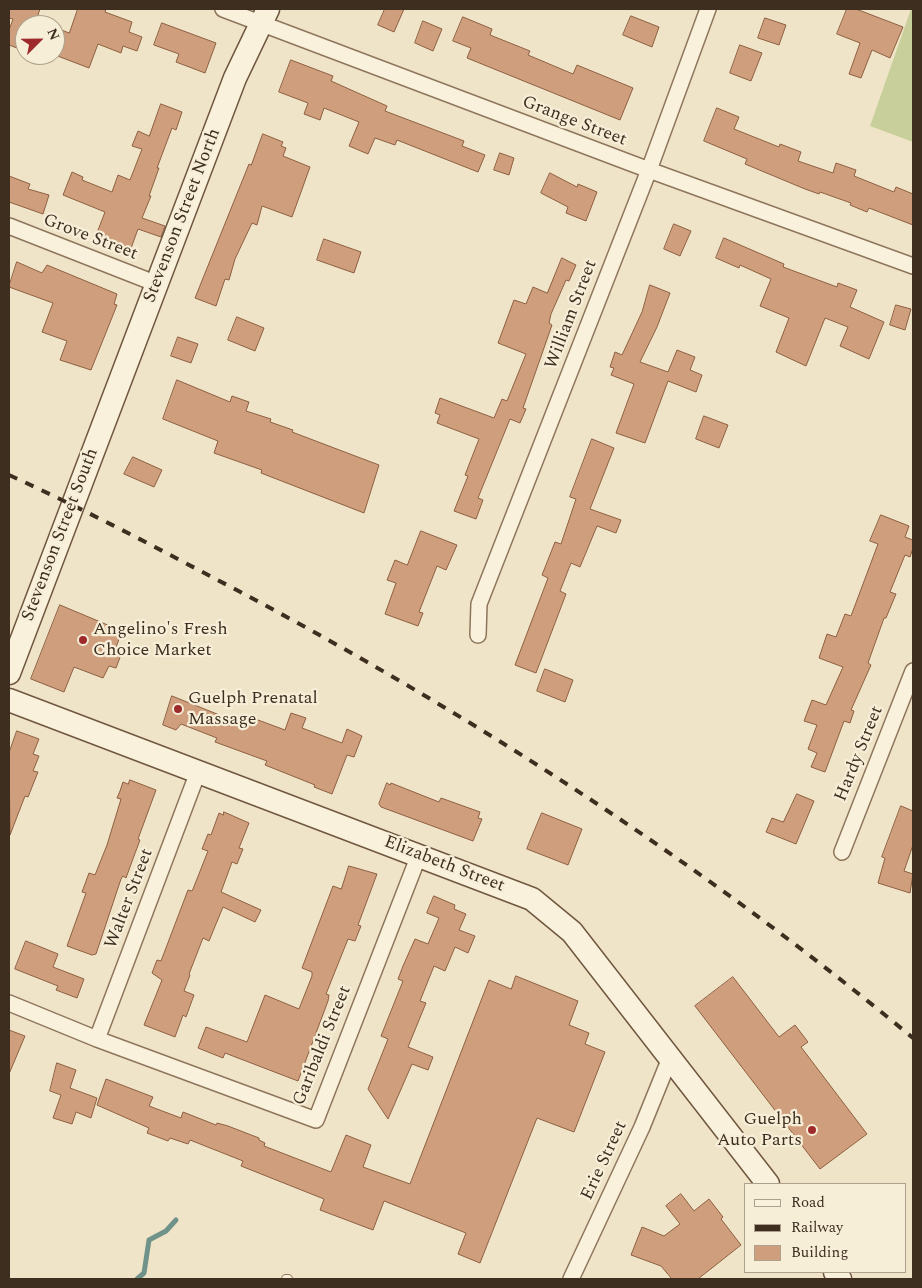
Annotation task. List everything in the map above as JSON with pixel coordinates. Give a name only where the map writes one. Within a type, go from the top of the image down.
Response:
[{"type":"main road","name":"Stevenson Street North","points":[[103,425],[235,78],[263,16]]},
{"type":"main road","name":"Stevenson Street South","points":[[9,673],[103,425]]},
{"type":"main road","name":"Elizabeth Street","points":[[9,700],[532,899],[572,932],[767,1183]]},
{"type":"street","name":"Grange Street","points":[[223,9],[263,16],[649,170],[913,266]]},
{"type":"street","name":"William Street","points":[[478,635],[479,604],[649,170],[708,9]]},
{"type":"street","name":"Grove Street","points":[[9,226],[157,284]]},
{"type":"street","name":"Hardy Street","points":[[842,852],[913,670]]},
{"type":"street","name":"Walter Street","points":[[97,1039],[198,772]]},
{"type":"street","name":"Garibaldi Street","points":[[97,1039],[316,1120],[419,855]]},
{"type":"street","points":[[9,1003],[97,1039]]},
{"type":"street","name":"Erie Street","points":[[571,1279],[642,1127],[670,1058]]},
{"type":"green space","points":[[911,9],[913,9],[913,142],[870,126]]},
{"type":"building","points":[[9,9],[40,9],[38,15],[15,15],[15,47],[9,45],[9,30],[13,19],[9,18]]},
{"type":"building","points":[[78,9],[106,9],[105,12],[132,22],[129,32],[142,37],[137,51],[123,46],[121,53],[98,44],[89,68],[65,59],[65,31],[69,33]]},
{"type":"building","points":[[385,9],[404,9],[394,32],[378,25]]},
{"type":"building","points":[[847,9],[856,9],[903,27],[890,58],[872,50],[861,78],[849,74],[860,43],[837,34]]},
{"type":"building","points":[[631,16],[659,27],[652,47],[623,35]]},
{"type":"building","points":[[463,17],[492,29],[490,35],[530,51],[528,55],[573,74],[577,65],[633,88],[620,120],[467,58],[471,48],[453,41]]},
{"type":"building","points":[[765,18],[786,25],[779,45],[758,38]]},
{"type":"building","points":[[423,21],[442,29],[433,51],[415,43]]},
{"type":"building","points":[[162,23],[216,43],[205,73],[176,62],[179,54],[154,45]]},
{"type":"building","points":[[740,45],[762,53],[751,81],[730,73]]},
{"type":"building","points":[[291,60],[333,76],[331,81],[387,106],[385,111],[464,141],[462,146],[485,155],[478,172],[397,140],[395,145],[375,138],[368,154],[349,146],[359,122],[324,108],[320,120],[304,114],[308,103],[279,92]]},
{"type":"building","points":[[161,104],[182,112],[176,130],[172,128],[157,168],[159,168],[149,196],[151,196],[142,218],[165,226],[161,237],[138,229],[130,251],[95,238],[105,212],[63,195],[72,172],[83,177],[82,180],[112,192],[118,175],[130,180],[142,149],[132,146],[138,131],[149,136]]},
{"type":"building","points":[[717,108],[739,117],[734,129],[779,147],[780,144],[801,152],[798,161],[833,173],[836,163],[856,170],[854,176],[894,192],[896,187],[913,194],[913,225],[869,208],[867,212],[850,205],[851,203],[805,189],[745,164],[747,159],[704,141]]},
{"type":"building","points":[[263,134],[283,142],[281,146],[286,148],[283,156],[310,167],[292,217],[262,206],[257,225],[252,223],[235,259],[229,280],[225,279],[216,306],[195,298]]},
{"type":"building","points":[[500,153],[514,158],[509,175],[494,170]]},
{"type":"building","points":[[550,173],[577,187],[578,184],[597,192],[586,221],[566,213],[568,207],[541,193]]},
{"type":"building","points":[[9,176],[30,184],[28,189],[49,195],[43,214],[9,202]]},
{"type":"building","points":[[674,224],[691,231],[680,256],[664,249]]},
{"type":"building","points":[[724,238],[784,264],[783,267],[837,287],[838,283],[857,290],[850,307],[884,322],[869,359],[840,346],[848,327],[825,318],[806,366],[776,352],[789,318],[760,306],[771,279],[740,265],[739,268],[716,258]]},
{"type":"building","points":[[324,239],[361,252],[354,273],[317,260]]},
{"type":"building","points":[[562,258],[576,265],[569,281],[566,280],[551,314],[549,323],[552,325],[523,408],[526,409],[520,423],[510,419],[478,498],[483,500],[476,519],[454,511],[468,476],[465,475],[479,439],[437,423],[440,415],[435,413],[440,398],[494,418],[502,399],[507,401],[526,354],[498,343],[514,300],[526,304],[533,287],[547,293]]},
{"type":"building","points":[[17,262],[42,273],[47,265],[117,294],[114,304],[117,305],[91,370],[60,360],[67,341],[42,332],[53,303],[9,287]]},
{"type":"building","points":[[650,285],[670,293],[657,327],[640,362],[668,372],[677,350],[695,357],[690,370],[702,375],[696,392],[668,381],[645,443],[616,433],[634,384],[611,375],[614,368],[610,367],[615,352],[622,355],[642,312]]},
{"type":"building","points":[[896,305],[911,309],[905,330],[890,325]]},
{"type":"building","points":[[237,317],[264,328],[255,351],[228,340]]},
{"type":"building","points":[[178,337],[198,344],[191,363],[171,356]]},
{"type":"building","points":[[177,380],[230,402],[232,396],[249,402],[246,411],[271,419],[270,422],[293,430],[292,432],[379,465],[364,513],[261,473],[262,470],[214,453],[218,441],[163,419]]},
{"type":"building","points":[[704,416],[728,425],[719,448],[696,439]]},
{"type":"building","points":[[592,439],[614,448],[590,509],[621,520],[616,533],[597,526],[580,567],[571,563],[560,591],[566,594],[536,673],[515,665],[548,578],[542,575],[555,542],[561,544],[576,499],[570,497]]},
{"type":"building","points":[[133,457],[162,470],[154,487],[124,474]]},
{"type":"building","points":[[881,515],[909,526],[905,537],[913,540],[913,548],[910,557],[905,555],[890,592],[896,594],[886,618],[884,618],[868,663],[871,665],[851,710],[854,711],[850,723],[844,721],[825,772],[811,767],[817,753],[808,749],[817,725],[804,721],[812,700],[826,705],[843,667],[819,658],[827,634],[836,637],[845,614],[851,616],[878,544],[870,541]]},
{"type":"building","points":[[421,531],[457,545],[446,570],[437,566],[419,612],[423,613],[418,626],[385,614],[396,583],[387,580],[395,560],[407,565]]},
{"type":"building","name":"Angelino's Fresh Choice Market","points":[[60,605],[122,631],[115,650],[122,652],[116,668],[109,666],[103,678],[74,667],[64,692],[31,679]]},
{"type":"building","points":[[545,669],[573,680],[565,702],[537,691]]},
{"type":"building","points":[[172,696],[227,718],[228,716],[248,724],[250,717],[285,730],[291,713],[306,718],[302,728],[342,743],[347,729],[362,736],[354,757],[347,755],[332,794],[314,787],[315,785],[265,765],[267,761],[215,742],[217,738],[181,724],[176,730],[163,725]]},
{"type":"building","points":[[17,731],[39,739],[33,754],[39,756],[33,771],[38,772],[28,797],[25,796],[10,835],[9,753]]},
{"type":"building","points":[[130,780],[156,790],[126,878],[123,876],[121,879],[96,954],[92,955],[67,946],[86,893],[82,892],[89,873],[95,875],[107,845],[121,799],[117,798],[123,782],[128,784]]},
{"type":"building","points":[[387,783],[439,802],[441,798],[480,812],[478,818],[482,819],[473,841],[381,807],[379,804]]},
{"type":"building","points":[[797,794],[814,801],[796,844],[766,832],[772,818],[783,822]]},
{"type":"building","points":[[901,806],[913,811],[913,845],[904,871],[913,874],[910,893],[878,883],[885,858],[882,857]]},
{"type":"building","points":[[224,812],[249,823],[239,848],[243,849],[237,864],[232,862],[221,892],[261,910],[255,922],[223,907],[209,941],[203,938],[189,974],[184,991],[194,995],[186,1017],[183,1015],[175,1037],[144,1025],[162,980],[152,973],[157,960],[161,961],[188,890],[192,891],[193,889],[208,851],[202,849],[208,834],[211,835],[219,813],[223,815]]},
{"type":"building","points":[[542,813],[582,829],[568,865],[527,849]]},
{"type":"building","points":[[349,866],[377,874],[358,925],[361,926],[355,941],[348,939],[326,994],[329,995],[328,1001],[298,1081],[225,1053],[223,1058],[198,1048],[206,1027],[247,1042],[265,995],[299,1009],[312,976],[312,972],[302,968],[333,886],[341,889]]},
{"type":"building","points":[[434,896],[455,905],[454,909],[466,914],[459,930],[475,936],[468,953],[455,947],[445,971],[434,966],[420,1001],[426,1003],[408,1047],[433,1057],[428,1070],[412,1064],[388,1119],[368,1089],[388,1039],[381,1036],[403,981],[398,979],[403,966],[415,939],[428,944],[439,918],[427,913]]},
{"type":"building","points":[[26,941],[58,954],[53,967],[84,979],[77,998],[56,990],[58,986],[15,969]]},
{"type":"building","points":[[516,976],[578,1001],[569,1025],[589,1033],[585,1044],[605,1052],[574,1132],[537,1118],[480,1263],[458,1254],[466,1233],[384,1201],[373,1230],[320,1210],[324,1199],[241,1166],[243,1161],[190,1140],[188,1144],[170,1138],[168,1141],[147,1133],[149,1128],[97,1105],[106,1079],[153,1097],[149,1106],[181,1118],[183,1112],[216,1125],[217,1123],[228,1126],[259,1138],[259,1140],[265,1143],[264,1146],[331,1172],[346,1135],[371,1145],[363,1167],[410,1184],[489,980],[511,989]]},
{"type":"building","points":[[733,977],[779,1037],[795,1025],[808,1042],[801,1047],[867,1134],[820,1169],[695,1006]]},
{"type":"building","points":[[9,1030],[25,1036],[9,1074]]},
{"type":"building","points":[[57,1063],[76,1070],[70,1088],[97,1098],[91,1118],[76,1112],[72,1124],[53,1118],[61,1095],[50,1091]]},
{"type":"building","points":[[681,1194],[694,1211],[709,1199],[723,1217],[721,1219],[741,1245],[698,1279],[672,1279],[661,1266],[631,1255],[642,1227],[664,1236],[680,1224],[666,1206]]},
{"type":"waterway","points":[[137,1279],[144,1273],[149,1240],[166,1231],[176,1220]]},
{"type":"railway","points":[[9,475],[135,537],[303,626],[485,732],[661,847],[831,972],[913,1038]]},
{"type":"place","name":"Angelino's Fresh Choice Market","points":[[83,640]]},
{"type":"place","name":"Guelph Prenatal Massage","points":[[178,709]]},
{"type":"place","name":"Guelph Auto Parts","points":[[812,1130]]}]
